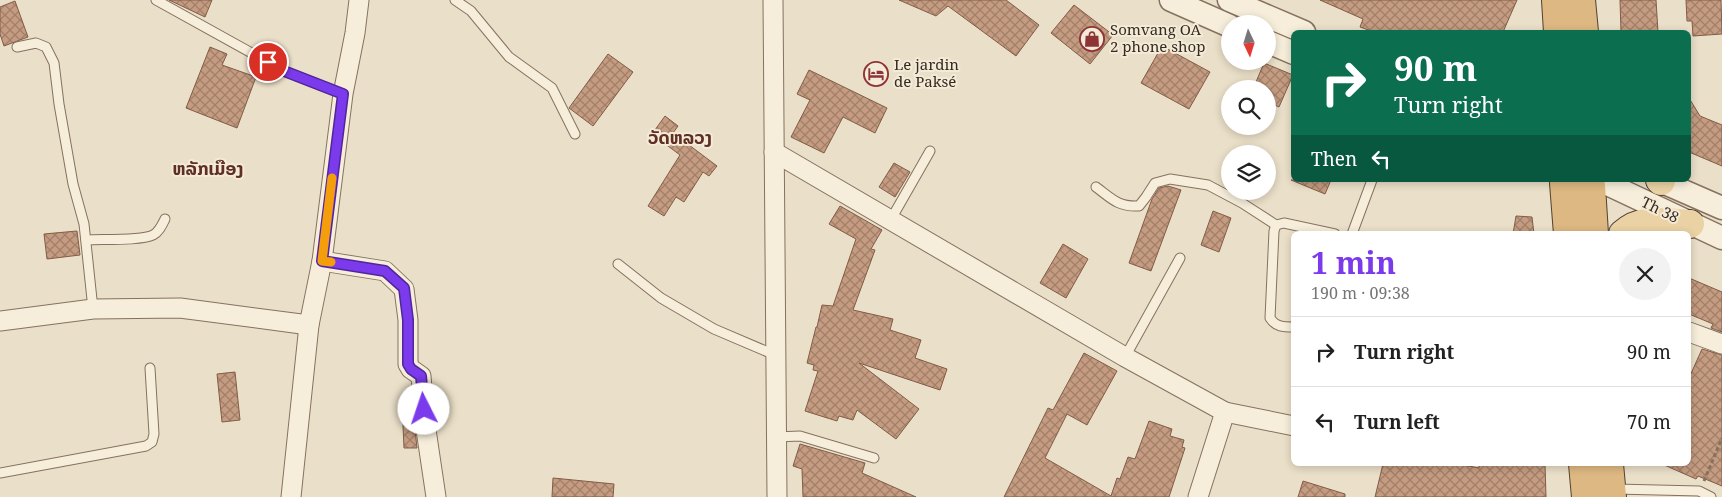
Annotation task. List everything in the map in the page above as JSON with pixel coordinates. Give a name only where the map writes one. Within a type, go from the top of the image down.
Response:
[{"type":"highway","points":[[1581,0],[1584,30]]},
{"type":"highway","points":[[1568,231],[1563,182],[1577,188],[1596,182],[1594,231]]},
{"type":"highway","points":[[1583,466],[1586,497]]},
{"type":"main road","points":[[1626,231],[1646,221],[1690,224]]},
{"type":"street","points":[[291,497],[308,325],[322,261],[343,94],[355,33],[359,0]]},
{"type":"street","points":[[773,0],[777,497]]},
{"type":"street","points":[[1171,0],[1221,22]]},
{"type":"street","points":[[1229,0],[1299,30]]},
{"type":"street","points":[[1276,45],[1291,52]]},
{"type":"street","points":[[774,152],[1125,357],[1225,412],[1291,425]]},
{"type":"street","name":"Th 38","points":[[1596,182],[1722,238]]},
{"type":"street","name":"Th 38","points":[[1664,182],[1722,208]]},
{"type":"street","points":[[322,261],[385,271],[404,288],[408,320],[408,364],[411,369],[421,376],[425,423],[436,497]]},
{"type":"street","points":[[0,321],[93,309],[180,308],[308,325]]},
{"type":"street","points":[[1691,332],[1722,344]]},
{"type":"street","points":[[1198,497],[1225,412]]},
{"type":"lane","points":[[156,0],[284,71],[343,94]]},
{"type":"lane","points":[[455,0],[471,11],[509,57],[552,88],[575,134]]},
{"type":"lane","points":[[18,47],[36,43],[46,47],[54,63],[60,113],[84,224],[93,309]]},
{"type":"lane","points":[[890,221],[930,151]]},
{"type":"lane","points":[[1096,188],[1126,207],[1139,206],[1155,183],[1170,179],[1208,185],[1242,203],[1276,225]]},
{"type":"lane","points":[[1353,231],[1371,182]]},
{"type":"lane","points":[[86,240],[144,238],[158,231],[165,219]]},
{"type":"lane","points":[[1276,225],[1284,222],[1322,231]]},
{"type":"lane","points":[[1276,225],[1274,231],[1270,318],[1274,324],[1281,327],[1291,327]]},
{"type":"lane","points":[[1125,357],[1180,258]]},
{"type":"lane","points":[[618,264],[661,298],[707,325],[775,355]]},
{"type":"lane","points":[[0,473],[146,446],[152,442],[154,434],[150,368]]},
{"type":"lane","points":[[776,437],[800,436],[874,458]]},
{"type":"lane","points":[[1611,483],[1699,491],[1711,497]]},
{"type":"path","points":[[1699,491],[1722,438]]},
{"type":"building","points":[[169,0],[212,0],[205,17]]},
{"type":"building","points":[[899,0],[1006,0],[1039,25],[1016,56],[948,6],[936,16]]},
{"type":"building","points":[[1320,0],[1517,0],[1504,30],[1368,30],[1360,27],[1363,19]]},
{"type":"building","points":[[1620,0],[1656,0],[1658,30],[1621,30]]},
{"type":"building","points":[[1686,0],[1721,0],[1722,34],[1693,36],[1692,21],[1687,21]]},
{"type":"building","points":[[15,1],[28,37],[4,46],[0,34],[0,7]]},
{"type":"building","points":[[1074,5],[1113,35],[1090,64],[1051,33]]},
{"type":"building","points":[[1162,46],[1210,72],[1189,109],[1141,83]]},
{"type":"building","points":[[210,47],[227,54],[222,65],[256,77],[237,128],[186,108]]},
{"type":"building","points":[[608,54],[633,72],[593,126],[569,108]]},
{"type":"building","points":[[1276,68],[1291,74],[1291,80],[1279,107],[1276,106],[1276,80],[1257,80],[1261,70],[1276,70]]},
{"type":"building","points":[[809,70],[887,108],[875,133],[843,117],[824,153],[791,137],[810,100],[797,94]]},
{"type":"building","points":[[1691,101],[1700,116],[1722,125],[1722,166],[1691,153]]},
{"type":"building","points":[[665,116],[678,126],[673,133],[717,166],[709,176],[703,172],[684,202],[676,197],[664,216],[648,206],[680,155],[652,134]]},
{"type":"building","points":[[894,163],[910,172],[895,197],[879,187]]},
{"type":"building","points":[[1296,182],[1330,182],[1325,194]]},
{"type":"building","points":[[1168,186],[1181,190],[1151,271],[1129,263],[1152,199],[1159,188]]},
{"type":"building","points":[[840,206],[882,230],[871,249],[875,250],[853,310],[893,319],[890,330],[921,340],[915,358],[947,369],[940,390],[859,363],[919,409],[896,439],[857,410],[853,420],[839,416],[837,421],[805,411],[818,371],[813,370],[814,365],[807,363],[822,305],[833,306],[856,239],[829,224]]},
{"type":"building","points":[[1213,211],[1231,218],[1219,252],[1201,245]]},
{"type":"building","points":[[1516,216],[1532,217],[1534,231],[1514,231]]},
{"type":"building","points":[[77,231],[80,255],[47,259],[44,234]]},
{"type":"building","points":[[1063,244],[1088,259],[1066,298],[1040,283]]},
{"type":"building","points":[[1691,279],[1722,292],[1722,332],[1711,328],[1713,324],[1691,315]]},
{"type":"building","points":[[1702,349],[1722,355],[1722,486],[1698,476],[1696,479],[1667,466],[1691,466],[1691,374]]},
{"type":"building","points":[[1084,353],[1117,371],[1087,425],[1067,414],[1045,458],[1111,496],[1117,478],[1120,479],[1128,457],[1135,459],[1149,421],[1172,429],[1170,436],[1184,440],[1182,447],[1185,448],[1169,497],[1004,497],[1048,408],[1053,410]]},
{"type":"building","points":[[235,372],[240,420],[222,422],[217,374]]},
{"type":"building","points":[[412,403],[417,448],[404,448],[402,404]]},
{"type":"building","points":[[800,444],[865,463],[862,473],[916,497],[803,497],[802,469],[793,466]]},
{"type":"building","points":[[1383,466],[1468,466],[1479,468],[1479,466],[1545,466],[1546,497],[1375,497]]},
{"type":"building","points":[[553,478],[614,484],[613,497],[552,497]]},
{"type":"building","points":[[1303,481],[1345,494],[1345,497],[1298,497]]},
{"type":"slow traffic","points":[[331,262],[322,261],[332,178]]},
{"type":"place","name":"Somvang OA 2 phone shop","points":[[1092,39]]},
{"type":"place","name":"Le jardin de Paksé","points":[[876,74]]},
{"type":"district","name":"ວັດຫລວງ","points":[[680,138]]},
{"type":"district","name":"ຫລັກເມືອງ","points":[[208,169]]},
{"type":"route","points":[[268,62],[284,71],[343,94],[322,261],[385,271],[404,288],[408,320],[408,364],[411,369],[421,376],[424,409]]}]
